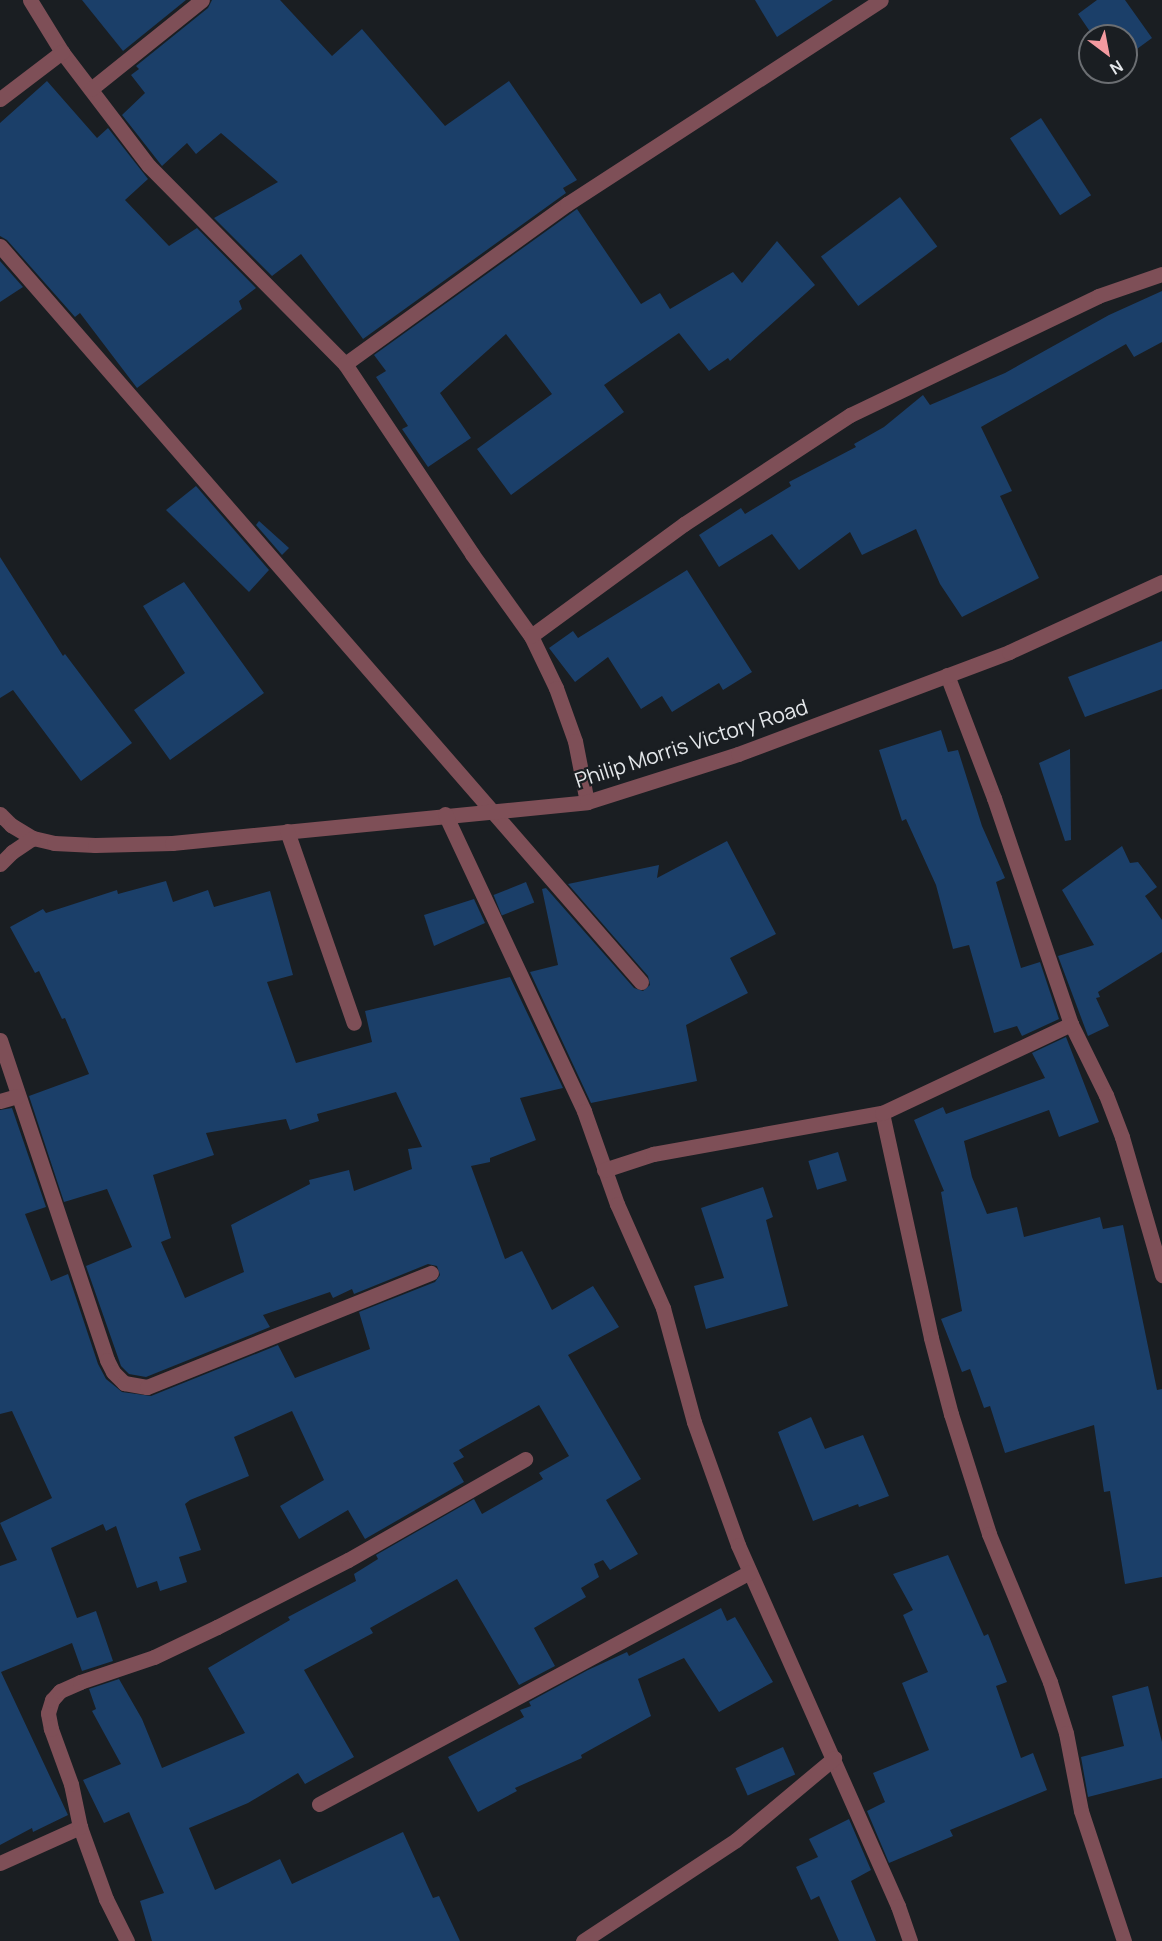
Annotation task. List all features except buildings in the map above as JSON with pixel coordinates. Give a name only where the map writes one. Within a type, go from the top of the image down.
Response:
[{"type":"street","points":[[30,0],[62,52],[149,166],[345,364],[472,554],[531,636],[556,688],[575,741],[587,802]]},
{"type":"street","points":[[91,89],[202,0]]},
{"type":"street","points":[[345,364],[567,204],[881,0]]},
{"type":"street","points":[[0,99],[62,52]]},
{"type":"street","points":[[0,246],[641,982]]},
{"type":"street","points":[[531,636],[684,524],[850,415],[1098,296],[1162,274]]},
{"type":"street","name":"Philip Morris Victory Road","points":[[0,814],[10,825],[33,838],[54,843],[117,845],[172,843],[445,814],[587,802],[738,754],[1009,652],[1162,582]]},
{"type":"street","points":[[947,675],[994,798],[1071,1024],[1106,1095],[1122,1137],[1162,1275]]},
{"type":"street","points":[[445,814],[585,1111],[604,1170],[663,1308],[694,1422],[750,1572],[788,1663],[834,1758],[898,1906],[910,1941]]},
{"type":"street","points":[[287,831],[354,1023]]},
{"type":"street","points":[[0,864],[12,852],[33,838]]},
{"type":"street","points":[[604,1170],[653,1154],[882,1113],[1071,1024]]},
{"type":"street","points":[[0,1040],[107,1360],[113,1372],[124,1383],[147,1387],[431,1273]]},
{"type":"street","points":[[0,1101],[17,1096]]},
{"type":"street","points":[[882,1113],[931,1338],[951,1414],[989,1534],[1050,1682],[1066,1733],[1081,1811],[1124,1941]]},
{"type":"street","points":[[127,1941],[106,1899],[80,1827],[71,1784],[51,1729],[48,1713],[52,1700],[60,1691],[80,1682],[154,1657],[218,1627],[348,1560],[525,1459]]},
{"type":"street","points":[[319,1804],[750,1572]]},
{"type":"street","points":[[583,1941],[736,1840],[834,1758]]},
{"type":"street","points":[[0,1863],[80,1827]]}]
